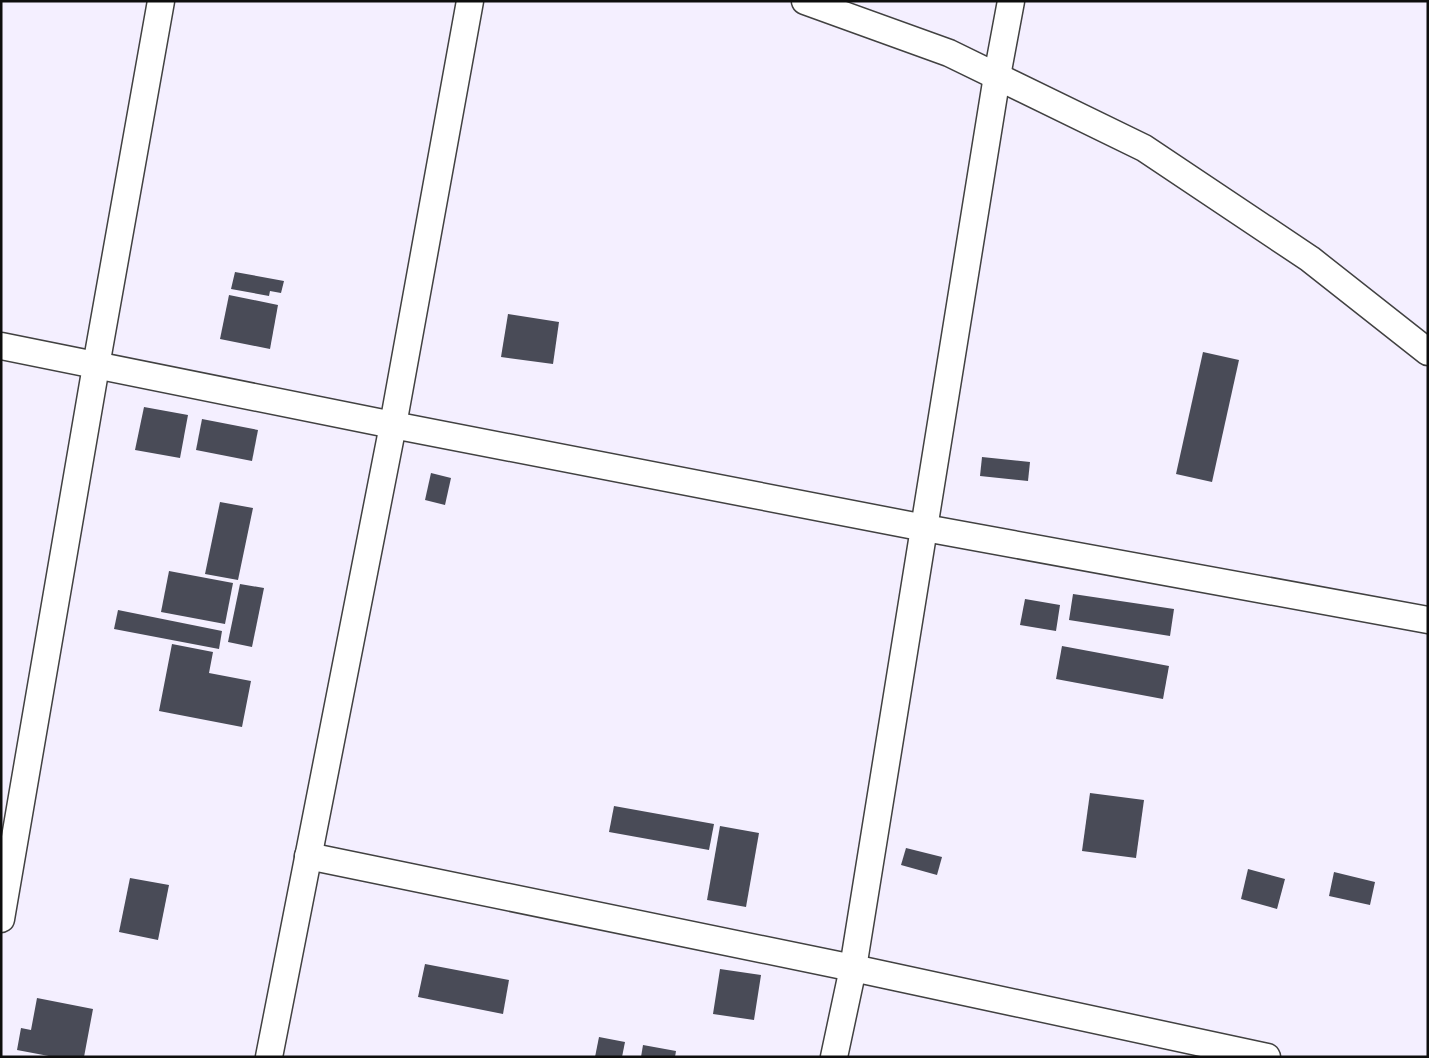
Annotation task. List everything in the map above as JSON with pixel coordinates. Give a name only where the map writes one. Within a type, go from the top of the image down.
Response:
[{"type":"street","points":[[1,919],[161,1]]},
{"type":"street","points":[[269,1057],[393,425],[470,1]]},
{"type":"street","points":[[804,1],[949,53],[1144,148],[1310,259],[1428,352]]},
{"type":"street","points":[[834,1057],[853,968],[997,76],[1011,1]]},
{"type":"street","points":[[1,346],[393,425],[925,528],[1428,620]]},
{"type":"street","points":[[308,856],[853,968],[1267,1057]]},
{"type":"building","points":[[235,272],[284,281],[281,293],[270,291],[269,296],[231,289]]},
{"type":"building","points":[[229,295],[278,305],[270,349],[220,339]]},
{"type":"building","points":[[508,314],[559,322],[553,364],[501,357]]},
{"type":"building","points":[[1203,352],[1239,360],[1212,482],[1176,474]]},
{"type":"building","points":[[144,407],[188,415],[180,458],[135,450]]},
{"type":"building","points":[[202,419],[258,430],[252,461],[196,450]]},
{"type":"building","points":[[982,457],[1030,462],[1028,481],[980,476]]},
{"type":"building","points":[[431,473],[451,478],[445,505],[425,500]]},
{"type":"building","points":[[220,502],[253,508],[238,580],[205,574]]},
{"type":"building","points":[[169,571],[233,583],[225,624],[161,612]]},
{"type":"building","points":[[240,584],[264,588],[252,647],[228,642]]},
{"type":"building","points":[[1073,594],[1174,609],[1170,636],[1069,620]]},
{"type":"building","points":[[1025,599],[1060,605],[1056,631],[1020,625]]},
{"type":"building","points":[[118,610],[222,631],[219,649],[114,629]]},
{"type":"building","points":[[172,644],[213,652],[209,673],[251,681],[242,727],[159,711]]},
{"type":"building","points":[[1062,646],[1169,666],[1163,699],[1056,679]]},
{"type":"building","points":[[1090,793],[1144,800],[1136,858],[1082,851]]},
{"type":"building","points":[[614,806],[714,824],[709,850],[609,832]]},
{"type":"building","points":[[720,826],[759,833],[746,907],[707,900]]},
{"type":"building","points":[[906,848],[942,857],[937,875],[901,865]]},
{"type":"building","points":[[1248,869],[1285,879],[1277,909],[1241,899]]},
{"type":"building","points":[[1334,872],[1375,882],[1370,905],[1329,896]]},
{"type":"building","points":[[130,878],[169,885],[158,940],[119,932]]},
{"type":"building","points":[[425,964],[509,980],[503,1014],[418,997]]},
{"type":"building","points":[[720,969],[761,975],[754,1020],[713,1014]]},
{"type":"building","points":[[37,998],[93,1009],[84,1057],[54,1057],[17,1050],[21,1028],[31,1030]]},
{"type":"building","points":[[599,1037],[625,1042],[622,1057],[595,1057]]},
{"type":"building","points":[[643,1045],[676,1051],[675,1057],[641,1057]]}]
